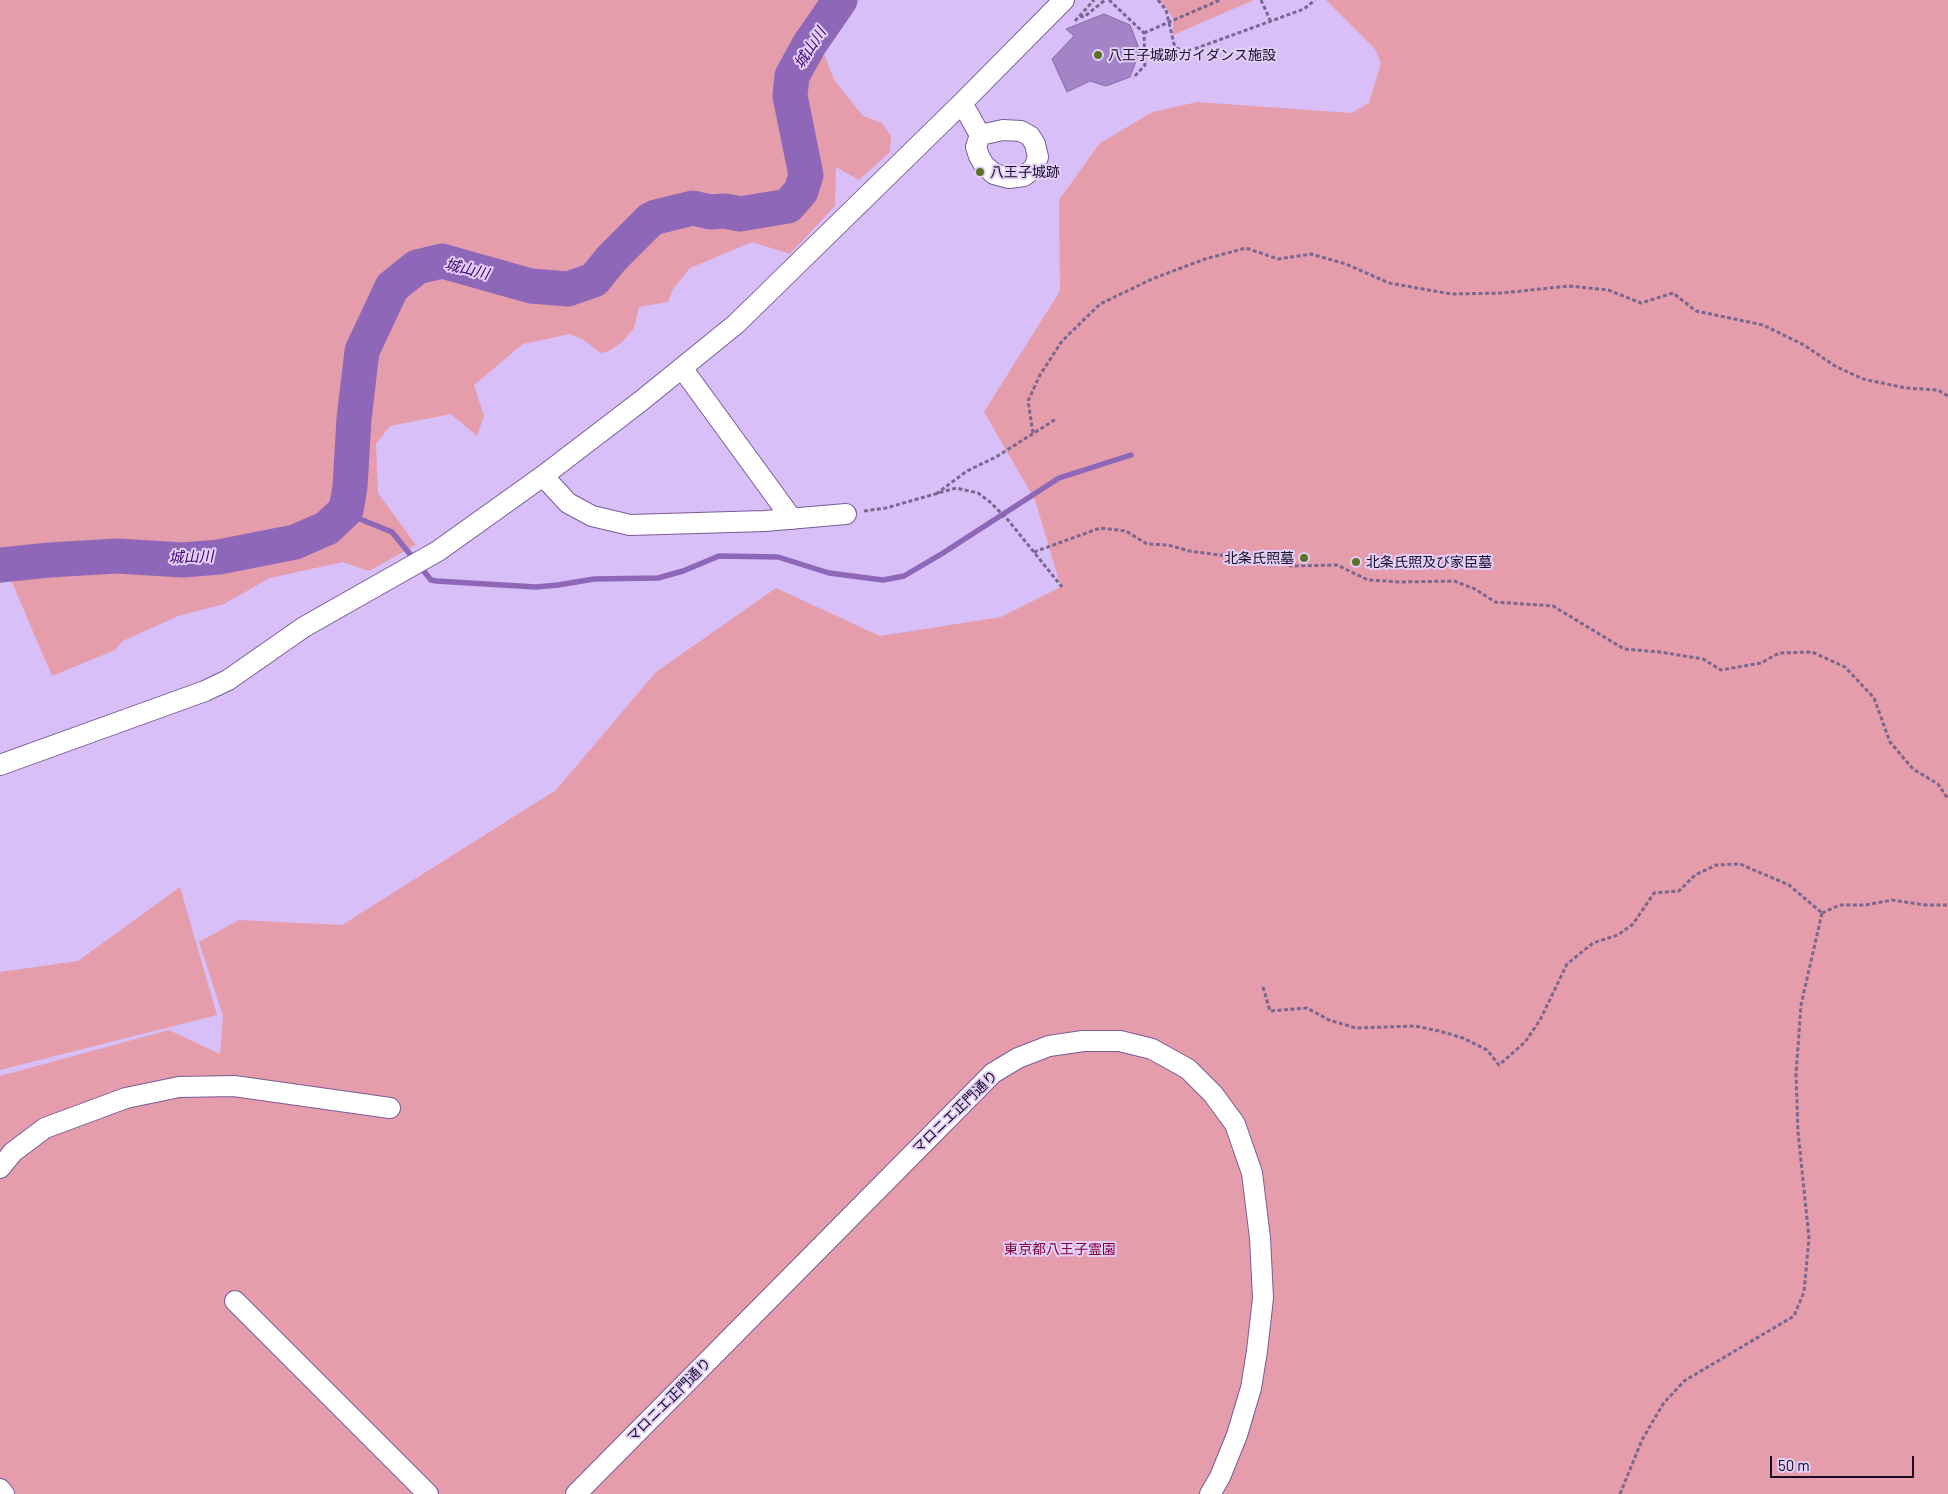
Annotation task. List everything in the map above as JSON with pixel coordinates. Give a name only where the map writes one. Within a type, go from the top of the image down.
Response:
[{"type":"street","points":[[0,765],[228,680],[304,627],[438,551],[543,476],[736,324],[962,103],[1064,0]]},
{"type":"street","points":[[962,103],[980,135]]},
{"type":"street","points":[[682,368],[792,519]]},
{"type":"street","points":[[543,476],[568,503],[592,516],[630,525],[792,519],[846,514]]},
{"type":"street","name":"マロニエ正門通り","points":[[576,1494],[993,1073],[1018,1058],[1049,1046],[1083,1041],[1120,1041],[1152,1049],[1188,1069],[1213,1094],[1235,1124],[1252,1173],[1260,1238],[1263,1298],[1257,1350],[1251,1388],[1237,1435],[1220,1477],[1210,1494]]},
{"type":"street","points":[[0,1168],[13,1152],[44,1128],[126,1098],[179,1087],[234,1086],[390,1108]]},
{"type":"street","points":[[235,1301],[428,1494]]},
{"type":"street","points":[[0,1489],[4,1494]]},
{"type":"path","points":[[1080,16],[1084,17],[1107,0],[1144,33],[1145,65],[1133,78]]},
{"type":"path","points":[[1158,0],[1166,10],[1174,44],[1186,51],[1304,9],[1315,0]]},
{"type":"path","points":[[1144,33],[1220,0]]},
{"type":"path","points":[[1261,0],[1271,22]]},
{"type":"path","points":[[1075,21],[1091,1]]},
{"type":"path","points":[[1033,433],[1028,401],[1040,375],[1062,341],[1100,304],[1152,280],[1205,259],[1246,248],[1278,259],[1311,254],[1346,264],[1389,283],[1451,294],[1502,293],[1569,286],[1608,290],[1641,303],[1673,293],[1696,310],[1763,325],[1804,345],[1835,366],[1863,379],[1906,388],[1938,390],[1948,396]]},
{"type":"path","points":[[934,495],[967,470],[996,457],[1056,419]]},
{"type":"path","points":[[846,514],[886,508],[956,488],[978,493],[1008,520],[1062,587]]},
{"type":"path","points":[[1034,552],[1100,528],[1126,531],[1147,544],[1168,545],[1189,551],[1227,556],[1253,555],[1278,557],[1291,566],[1337,565],[1368,580],[1400,582],[1454,581],[1475,589],[1495,602],[1553,606],[1624,649],[1660,652],[1703,659],[1721,670],[1761,662],[1780,653],[1812,652],[1844,667],[1874,698],[1890,742],[1913,769],[1938,784],[1948,799]]},
{"type":"path","points":[[1263,987],[1270,1011],[1307,1008],[1329,1020],[1356,1028],[1415,1026],[1463,1038],[1487,1050],[1498,1065],[1524,1042],[1540,1020],[1567,964],[1593,943],[1618,935],[1633,924],[1654,893],[1679,891],[1695,875],[1716,865],[1740,864],[1789,885],[1822,913]]},
{"type":"path","points":[[1822,913],[1840,905],[1866,905],[1892,900],[1925,905],[1948,905]]},
{"type":"path","points":[[1620,1494],[1642,1440],[1662,1404],[1684,1381],[1794,1316],[1804,1292],[1810,1238],[1798,1132],[1796,1074],[1801,1005],[1822,913]]},
{"type":"green space","points":[[0,0],[858,0],[832,31],[822,48],[834,80],[863,116],[882,123],[891,136],[890,152],[859,180],[836,167],[835,206],[790,254],[752,242],[690,268],[673,289],[668,302],[639,307],[634,328],[621,343],[607,352],[600,353],[584,340],[570,334],[523,344],[474,385],[484,416],[477,436],[451,414],[390,426],[376,444],[378,493],[416,545],[369,571],[343,562],[270,578],[224,604],[178,616],[123,641],[115,650],[52,676],[11,580],[0,583]]},
{"type":"green space","points":[[1160,0],[1254,0],[1173,35],[1173,18]]},
{"type":"green space","name":"東京都八王子霊園","points":[[1326,0],[1948,0],[1948,1494],[0,1494],[0,1076],[169,1030],[220,1054],[223,1016],[199,942],[239,920],[342,925],[556,790],[656,672],[776,588],[880,636],[1001,617],[1061,587],[1035,500],[984,412],[1060,291],[1059,200],[1100,143],[1153,112],[1197,102],[1351,113],[1369,103],[1381,63],[1375,49]]},
{"type":"green space","points":[[180,887],[217,1015],[0,1070],[0,972],[78,961]]},
{"type":"building","name":"八王子城跡ガイダンス施設","points":[[1104,14],[1130,25],[1140,51],[1130,77],[1106,86],[1090,81],[1067,92],[1052,59],[1074,36],[1066,29]]},
{"type":"waterway","name":"城山川","points":[[0,565],[117,556],[183,560],[219,557],[295,542],[327,528],[346,510],[350,487],[354,419],[362,351],[392,287],[417,267],[442,261],[531,286],[568,289],[594,280],[611,259],[650,220],[656,217],[693,208],[710,212],[725,211],[740,214],[788,206],[801,191],[806,175],[790,96],[792,76],[809,45],[840,0]]},
{"type":"waterway","points":[[339,516],[360,519],[392,532],[431,580],[436,581],[536,587],[594,579],[658,578],[683,571],[719,556],[778,557],[829,573],[883,580],[904,576],[1059,478],[1131,455]]},
{"type":"place","name":"八王子城跡ガイダンス施設","points":[[1098,55]]},
{"type":"place","name":"八王子城跡","points":[[980,172]]},
{"type":"place","name":"北条氏照墓","points":[[1304,558]]},
{"type":"place","name":"北条氏照及び家臣墓","points":[[1356,562]]}]
